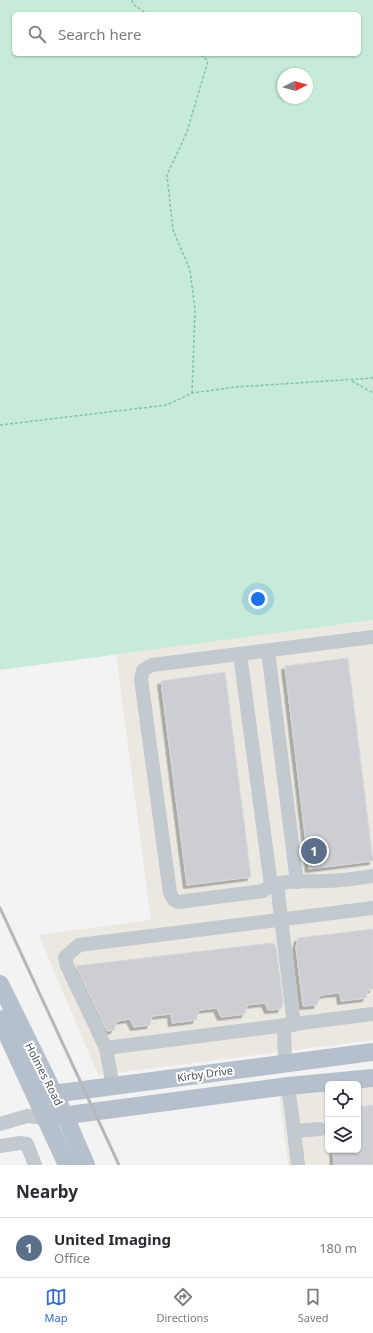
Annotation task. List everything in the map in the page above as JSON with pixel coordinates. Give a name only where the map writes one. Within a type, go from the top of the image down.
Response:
[{"type":"main road","name":"Holmes Road","points":[[0,984],[34,1055],[45,1094],[46,1118],[67,1165]]},
{"type":"main road","name":"Holmes Road","points":[[0,1019],[45,1094],[65,1116],[86,1165]]},
{"type":"main road","name":"Kirby Drive","points":[[45,1094],[113,1087],[373,1052]]},
{"type":"main road","points":[[285,1063],[288,1086]]},
{"type":"main road","name":"Kirby Drive","points":[[46,1118],[288,1086],[373,1078]]},
{"type":"lane","points":[[373,637],[152,665],[143,670],[141,679],[171,897],[178,902],[263,891],[274,884],[310,880],[326,882],[373,876]]},
{"type":"lane","points":[[268,651],[297,882]]},
{"type":"lane","points":[[240,654],[274,884],[281,920],[289,1026],[285,1063]]},
{"type":"lane","points":[[113,1087],[106,1048],[67,966],[65,957],[79,945],[373,908]]},
{"type":"lane","points":[[106,1048],[289,1026],[373,1014]]},
{"type":"lane","points":[[288,1086],[298,1165]]},
{"type":"lane","points":[[27,1116],[45,1094]]},
{"type":"lane","points":[[0,1124],[27,1116],[46,1118]]},
{"type":"lane","points":[[294,1131],[320,1129]]},
{"type":"lane","points":[[0,1146],[15,1143],[27,1144],[36,1165]]},
{"type":"path","points":[[132,0],[133,4],[144,12]]},
{"type":"path","points":[[192,393],[195,309],[190,270],[173,230],[167,175],[187,132],[208,61],[202,56]]},
{"type":"path","points":[[0,426],[167,405],[192,393],[236,387],[352,381],[373,378]]},
{"type":"path","points":[[352,381],[373,392]]},
{"type":"shaded area","points":[[373,620],[373,1040],[98,1075],[39,935],[151,920],[116,654]]},
{"type":"shaded area","points":[[373,1084],[373,1165],[288,1165],[279,1094],[325,1089],[325,1153],[361,1153],[361,1086]]},
{"type":"green space","points":[[0,0],[373,0],[373,620],[0,670]]},
{"type":"building","points":[[348,658],[373,861],[309,869],[285,666]]},
{"type":"building","points":[[225,672],[251,877],[187,885],[161,681]]},
{"type":"building","points":[[373,929],[373,989],[368,990],[366,998],[341,1001],[340,993],[327,994],[319,996],[317,1005],[303,1006],[296,947],[298,938]]},
{"type":"building","points":[[271,943],[276,947],[283,1003],[281,1009],[268,1010],[265,1003],[247,1005],[245,1014],[221,1017],[217,1008],[199,1010],[196,1020],[172,1023],[171,1014],[152,1016],[150,1025],[134,1027],[130,1019],[117,1021],[114,1030],[107,1031],[76,966]]},
{"type":"building","points":[[373,1105],[373,1165],[334,1165],[333,1153],[361,1153],[361,1107]]},
{"type":"railway","points":[[0,908],[119,1165]]},
{"type":"place","name":"United Imaging","points":[[314,851]]}]
